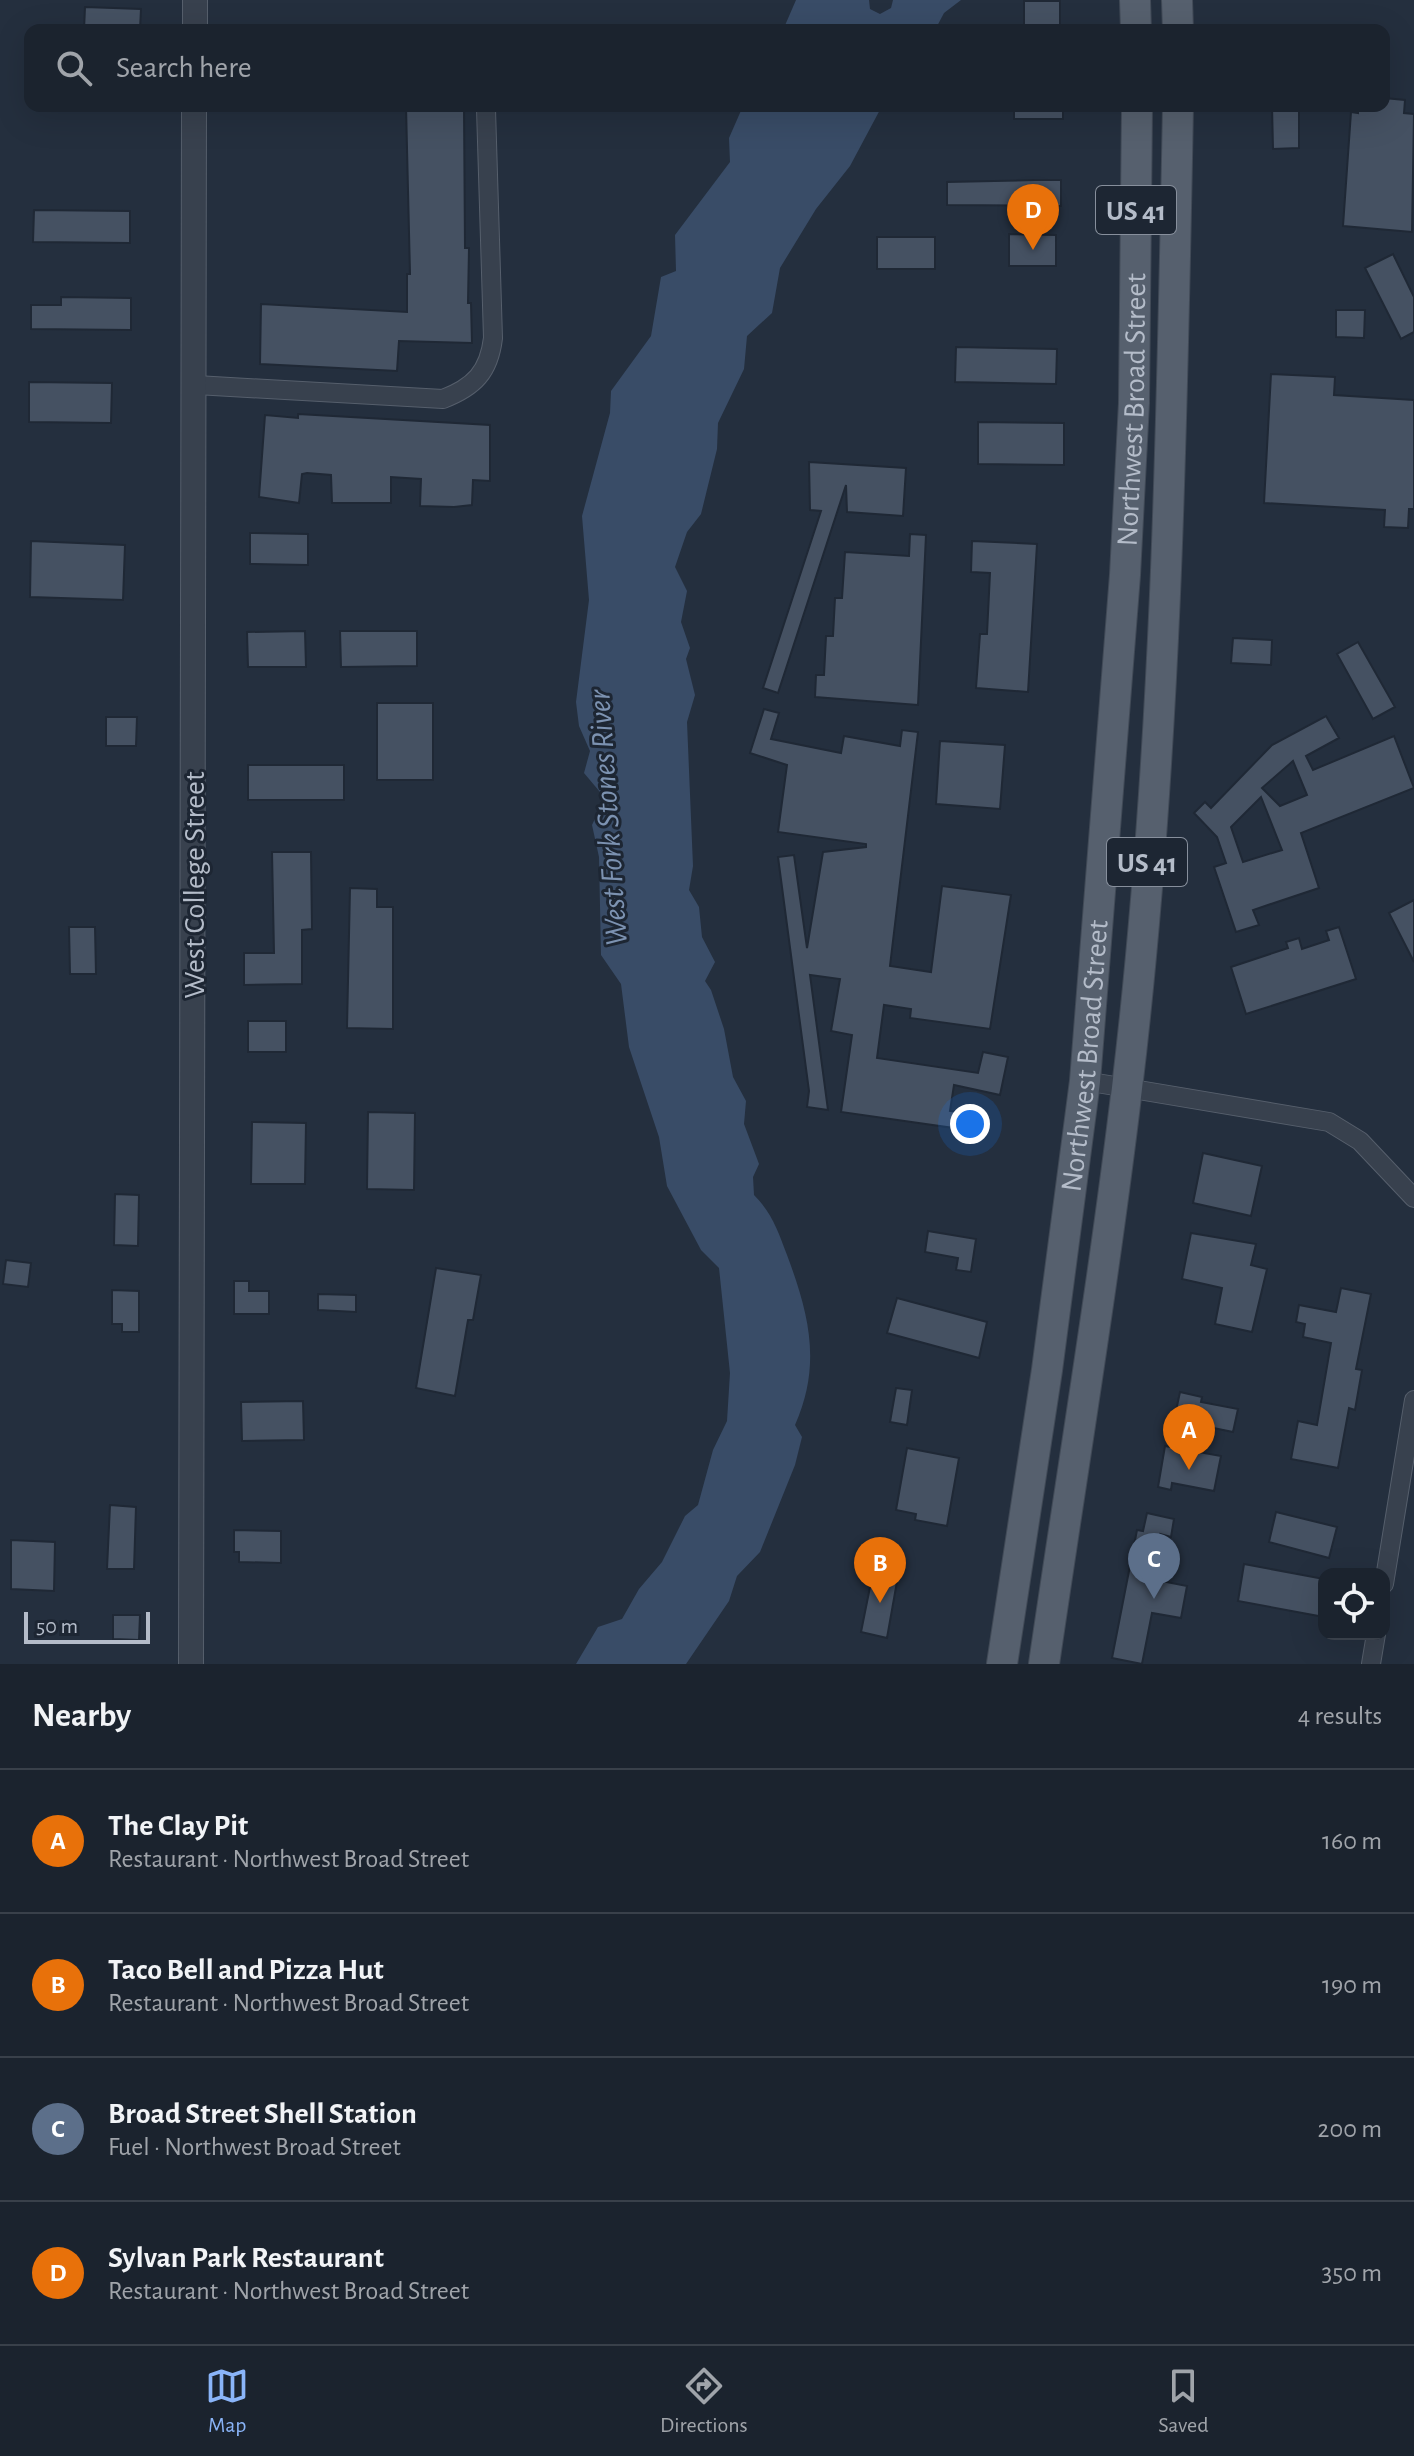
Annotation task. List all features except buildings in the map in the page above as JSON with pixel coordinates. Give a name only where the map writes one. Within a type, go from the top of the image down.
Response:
[{"type":"main road","points":[[1135,0],[1136,24]]},
{"type":"main road","points":[[1177,0],[1178,24]]},
{"type":"main road","name":"Northwest Broad Street","points":[[1002,1664],[1085,1081],[1110,776],[1134,403],[1137,112]]},
{"type":"main road","name":"Northwest Broad Street","points":[[1044,1664],[1127,1087],[1154,777],[1167,582],[1178,112]]},
{"type":"main road","points":[[1134,403],[1172,403]]},
{"type":"main road","points":[[1110,776],[1154,777]]},
{"type":"main road","points":[[1100,898],[1143,902]]},
{"type":"main road","points":[[1030,1480],[1070,1487]]},
{"type":"street","points":[[195,0],[195,24]]},
{"type":"street","name":"West College Street","points":[[191,1664],[196,385],[194,112]]},
{"type":"street","points":[[196,385],[443,399],[465,390],[480,377],[491,359],[493,338],[486,112]]},
{"type":"street","points":[[1085,1081],[1329,1122],[1360,1141],[1414,1198]]},
{"type":"street","points":[[1387,1568],[1414,1400]]},
{"type":"street","points":[[1371,1664],[1375,1640]]},
{"type":"water","points":[[796,0],[869,0],[870,9],[880,14],[891,8],[893,0],[961,0],[944,13],[938,24],[786,24]]},
{"type":"water","name":"West Fork Stones River","points":[[740,112],[879,112],[850,166],[816,209],[780,268],[772,313],[747,336],[744,369],[718,423],[717,449],[701,514],[687,532],[675,567],[687,591],[681,622],[690,648],[686,659],[695,695],[687,722],[693,866],[689,890],[699,907],[702,937],[715,962],[705,981],[724,1029],[733,1077],[746,1101],[744,1124],[759,1164],[753,1177],[754,1195],[777,1230],[801,1298],[809,1339],[808,1381],[795,1425],[802,1437],[795,1465],[760,1552],[737,1576],[729,1601],[686,1664],[576,1664],[598,1627],[622,1619],[639,1589],[662,1562],[685,1516],[698,1505],[713,1450],[727,1421],[730,1373],[719,1268],[701,1250],[667,1186],[659,1137],[629,1047],[621,984],[601,955],[599,857],[592,825],[605,798],[584,773],[590,751],[579,726],[576,702],[589,600],[582,516],[610,413],[611,391],[651,336],[661,277],[676,271],[675,235],[730,162],[729,138]]},
{"type":"place","name":"Sylvan Park Restaurant","points":[[1033,250]]},
{"type":"place","name":"The Clay Pit","points":[[1189,1470]]},
{"type":"place","name":"Broad Street Shell Station","points":[[1154,1599]]},
{"type":"place","name":"Taco Bell and Pizza Hut","points":[[880,1603]]}]
